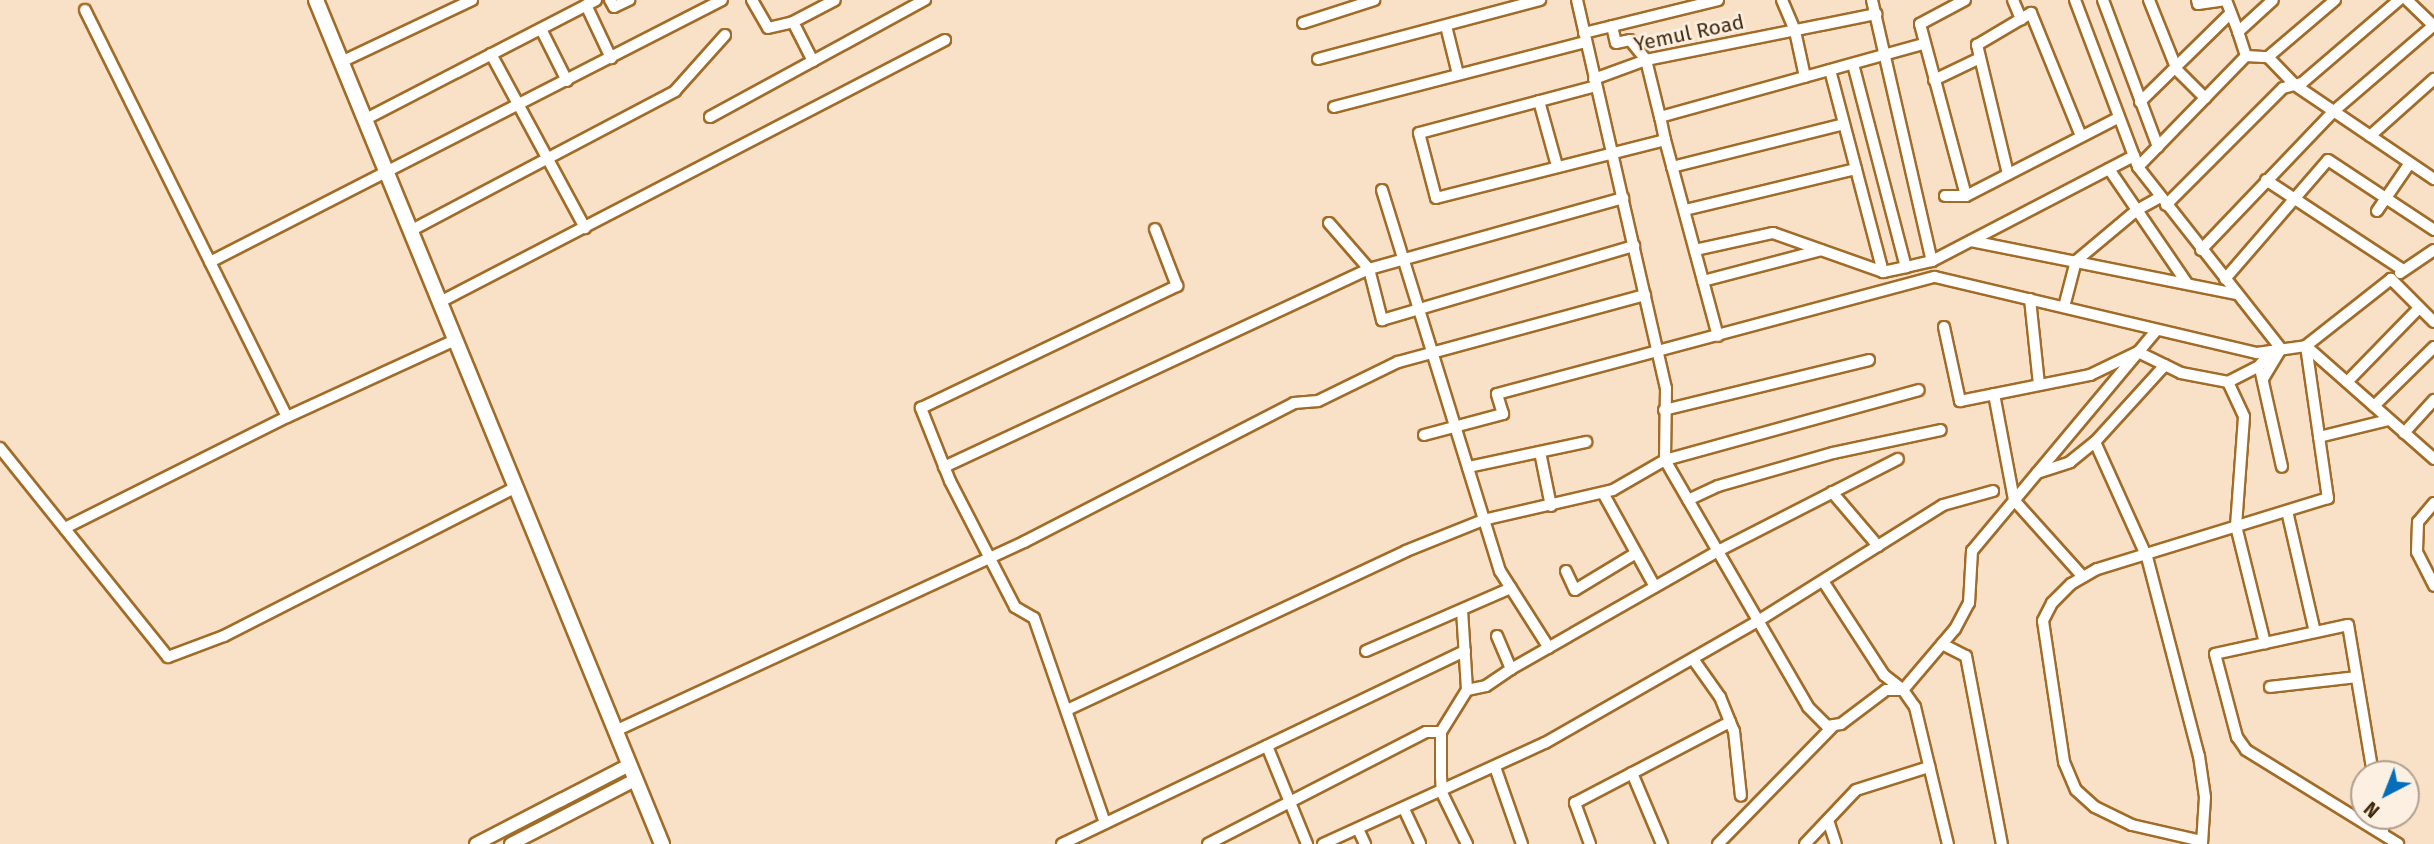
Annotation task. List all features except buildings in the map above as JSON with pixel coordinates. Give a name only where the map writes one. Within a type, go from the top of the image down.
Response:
[{"type":"main road","points":[[316,0],[662,844]]},
{"type":"street","points":[[341,62],[472,0]]},
{"type":"street","points":[[364,120],[596,0]]},
{"type":"street","points":[[610,0],[614,8],[629,0]]},
{"type":"street","points":[[210,262],[387,175],[722,0]]},
{"type":"street","points":[[752,0],[768,28],[793,22],[835,0]]},
{"type":"street","points":[[710,117],[925,0]]},
{"type":"street","points":[[1303,23],[1374,0]]},
{"type":"street","points":[[1318,59],[1540,0]]},
{"type":"street","points":[[1577,0],[1666,388],[1665,460],[1808,708],[1827,726],[1835,725]]},
{"type":"street","points":[[1334,107],[1585,37],[1612,26],[1718,0]]},
{"type":"street","points":[[1782,0],[1795,31],[1805,77]]},
{"type":"street","points":[[1871,0],[1887,53],[1932,261]]},
{"type":"street","points":[[1965,0],[1920,24],[1966,196]]},
{"type":"street","points":[[2013,0],[2021,19]]},
{"type":"street","points":[[2075,0],[2138,167],[2277,350]]},
{"type":"street","points":[[2103,0],[2158,147]]},
{"type":"street","points":[[2148,0],[2177,71],[2205,98]]},
{"type":"street","points":[[2197,0],[2226,0],[2246,56]]},
{"type":"street","points":[[2238,32],[2273,0]]},
{"type":"street","points":[[2138,167],[2246,56],[2268,57],[2335,0]]},
{"type":"street","points":[[2064,307],[2076,261],[2137,210],[2163,201],[2283,88],[2295,85],[2399,0]]},
{"type":"street","points":[[2201,250],[2334,111],[2434,26],[2407,0]]},
{"type":"street","points":[[586,5],[611,58]]},
{"type":"street","points":[[85,10],[287,417]]},
{"type":"street","points":[[2008,174],[1977,45],[2031,13],[2081,136]]},
{"type":"street","points":[[2140,102],[2177,71],[2231,13]]},
{"type":"street","name":"Yemul Road","points":[[1557,166],[1436,198],[1419,133],[1595,83],[1646,60],[1876,14]]},
{"type":"street","points":[[793,22],[813,61]]},
{"type":"street","points":[[1446,26],[1458,74]]},
{"type":"street","points":[[1612,26],[1616,43],[1630,40],[1646,60],[1718,336]]},
{"type":"street","points":[[541,29],[567,81]]},
{"type":"street","points":[[410,231],[675,91],[725,35]]},
{"type":"street","points":[[440,302],[945,40]]},
{"type":"street","points":[[1660,117],[1924,44]]},
{"type":"street","points":[[491,54],[585,228]]},
{"type":"street","points":[[2268,57],[2295,85],[2434,179]]},
{"type":"street","points":[[1934,80],[1980,58]]},
{"type":"street","points":[[1853,64],[1906,267]]},
{"type":"street","points":[[1830,70],[1883,272]]},
{"type":"street","points":[[2370,136],[2434,79]]},
{"type":"street","points":[[1539,101],[1557,166],[1665,140]]},
{"type":"street","points":[[1945,197],[1966,196],[2118,118]]},
{"type":"street","points":[[1672,167],[1844,124]]},
{"type":"street","points":[[1695,250],[1773,233],[1883,272],[1932,261],[2134,156]]},
{"type":"street","points":[[2225,279],[2328,160],[2434,230]]},
{"type":"street","points":[[2377,211],[2410,163]]},
{"type":"street","points":[[1685,210],[1856,169]]},
{"type":"street","points":[[2109,169],[2186,282]]},
{"type":"street","points":[[2266,180],[2296,197],[2403,270]]},
{"type":"street","points":[[1382,190],[1500,571],[1549,648]]},
{"type":"street","points":[[944,467],[1368,270],[1623,198]]},
{"type":"street","points":[[1329,223],[1368,270],[1382,320],[1634,246]]},
{"type":"street","points":[[1105,823],[1034,618],[1015,607],[944,467],[921,408],[1177,286],[1155,229]]},
{"type":"street","points":[[1971,241],[2237,294]]},
{"type":"street","points":[[1703,281],[1821,250]]},
{"type":"street","points":[[1424,435],[1503,414],[1497,394],[1934,277],[2257,353],[2306,346],[2403,270],[2434,250]]},
{"type":"street","points":[[2391,279],[2434,322]]},
{"type":"street","points":[[615,732],[989,558],[1294,402],[1318,401],[1398,362],[1645,295]]},
{"type":"street","points":[[2030,299],[2039,385]]},
{"type":"street","points":[[2347,382],[2419,307]]},
{"type":"street","points":[[1944,327],[1961,401],[2090,375],[2138,352]]},
{"type":"street","points":[[1718,844],[1835,725],[1886,690],[1903,690],[1942,644],[1969,603],[1972,551],[2156,331]]},
{"type":"street","points":[[65,528],[287,417],[455,340]]},
{"type":"street","points":[[2306,346],[2404,433],[2432,454]]},
{"type":"street","points":[[2095,442],[2147,557],[2199,756],[2205,797],[2202,843],[2132,825],[2095,807],[2076,790],[2064,762],[2043,621],[2052,603],[2083,577],[2147,557],[2236,526],[2328,498],[2306,346]]},
{"type":"street","points":[[2374,406],[2434,347]]},
{"type":"street","points":[[2138,352],[2181,373],[2228,382],[2258,367],[2277,350]]},
{"type":"street","points":[[2264,377],[2277,350]]},
{"type":"street","points":[[1664,410],[1869,360]]},
{"type":"street","points":[[2037,473],[2070,462],[2095,442],[2165,365]]},
{"type":"street","points":[[2258,367],[2264,377],[2282,467]]},
{"type":"street","points":[[2228,382],[2244,417],[2236,526],[2265,643]]},
{"type":"street","points":[[1067,710],[1406,551],[1483,520],[1603,493],[1665,460],[1919,390]]},
{"type":"street","points":[[1994,394],[2014,500],[2083,577]]},
{"type":"street","points":[[2404,433],[2434,400]]},
{"type":"street","points":[[2319,437],[2389,420]]},
{"type":"street","points":[[1688,500],[1718,486],[1833,453],[1941,430]]},
{"type":"street","points":[[1468,467],[1586,442]]},
{"type":"street","points":[[0,448],[168,657],[224,636],[516,488]]},
{"type":"street","points":[[1539,452],[1550,506]]},
{"type":"street","points":[[1467,690],[1486,686],[1511,669],[1718,551],[1898,458]]},
{"type":"street","points":[[1323,844],[1495,767],[1758,621],[1943,505],[1993,491]]},
{"type":"street","points":[[1832,492],[1878,546]]},
{"type":"street","points":[[1603,493],[1655,587]]},
{"type":"street","points":[[2434,503],[2418,522],[2417,552],[2434,586]]},
{"type":"street","points":[[2287,511],[2315,632]]},
{"type":"street","points":[[1566,571],[1575,590],[1636,553]]},
{"type":"street","points":[[1823,581],[1884,676],[1903,690],[1916,707],[1948,844]]},
{"type":"street","points":[[1366,651],[1511,588]]},
{"type":"street","points":[[1462,610],[1467,690],[1441,732],[1442,793],[1467,844]]},
{"type":"street","points":[[2371,760],[2348,625],[2215,654],[2237,737],[2246,750],[2383,832],[2398,844]]},
{"type":"street","points":[[1496,636],[1511,669]]},
{"type":"street","points":[[1942,644],[1966,656],[2002,844]]},
{"type":"street","points":[[1065,843],[1465,651]]},
{"type":"street","points":[[1693,659],[1720,697],[1730,722],[1741,766],[1741,796]]},
{"type":"street","points":[[2270,687],[2356,677]]},
{"type":"street","points":[[1590,844],[1576,803],[1730,722]]},
{"type":"street","points":[[1208,844],[1228,840],[1290,802],[1426,732],[1441,732]]},
{"type":"street","points":[[1266,746],[1307,844]]},
{"type":"street","points":[[476,844],[629,765]]},
{"type":"street","points":[[1495,767],[1522,844]]},
{"type":"street","points":[[1805,844],[1856,790],[1929,767]]},
{"type":"street","points":[[1632,773],[1662,844]]},
{"type":"street","points":[[511,844],[635,780]]},
{"type":"street","points":[[1404,809],[1420,844]]},
{"type":"street","points":[[1828,820],[1836,844]]},
{"type":"street","points":[[1358,829],[1365,844]]}]
